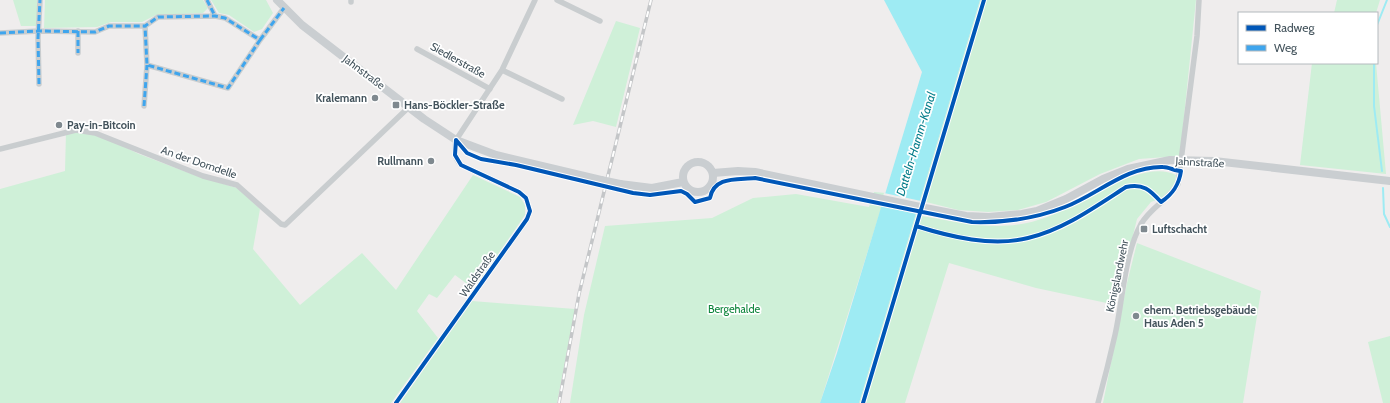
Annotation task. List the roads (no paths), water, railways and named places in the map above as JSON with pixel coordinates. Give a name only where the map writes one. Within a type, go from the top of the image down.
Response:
[{"type":"main road","name":"Jahnstraße","points":[[277,0],[302,25],[442,132],[456,140],[496,155],[636,188],[652,188],[683,182]]},
{"type":"main road","name":"Jahnstraße","points":[[713,173],[738,171],[756,172],[966,216],[989,217],[1022,214],[1052,206],[1103,179],[1128,169],[1155,162],[1182,160],[1390,181]]},
{"type":"main road","points":[[695,162],[704,163],[713,173],[713,178],[709,187],[701,192],[688,189],[683,182],[685,169],[695,162]]},
{"type":"street","points":[[39,84],[40,0]]},
{"type":"street","points":[[207,0],[215,16]]},
{"type":"street","points":[[456,140],[502,70],[535,0]]},
{"type":"street","points":[[557,0],[600,21]]},
{"type":"street","name":"Königslandwehr","points":[[1098,403],[1115,335],[1133,244],[1140,226],[1150,212],[1169,197],[1178,184],[1182,160],[1190,78],[1197,36],[1199,0]]},
{"type":"street","points":[[146,65],[228,88],[260,40],[284,8]]},
{"type":"street","points":[[0,33],[39,31],[95,32],[109,26],[145,26],[158,17],[215,16],[225,18],[260,40]]},
{"type":"street","points":[[144,106],[146,65],[145,26]]},
{"type":"street","points":[[78,32],[78,53]]},
{"type":"street","name":"Siedlerstraße","points":[[417,49],[490,89]]},
{"type":"street","points":[[502,70],[562,99]]},
{"type":"street","name":"An der Dorndelle","points":[[0,149],[76,130],[95,133],[203,176],[237,184],[281,224],[285,225],[408,106]]},
{"type":"street","name":"Waldstraße","points":[[396,403],[522,225],[530,211],[526,198],[519,192],[462,165],[456,158],[454,151],[456,140]]},
{"type":"water","name":"Datteln-Hamm-Kanal","points":[[884,0],[980,0],[859,403],[820,403],[837,353],[922,72]]},
{"type":"waterway","points":[[1378,22],[1387,0]]},
{"type":"waterway","points":[[1374,64],[1374,106],[1382,171]]},
{"type":"waterway","points":[[1383,188],[1384,214],[1390,227]]},
{"type":"railway","points":[[559,403],[579,294],[651,0]]},
{"type":"place","name":"Kralemann","points":[[375,98]]},
{"type":"place","name":"Hans-Böckler-Straße","points":[[396,105]]},
{"type":"place","name":"Pay-in-Bitcoin","points":[[59,125]]},
{"type":"place","name":"Rullmann","points":[[431,161]]},
{"type":"place","name":"Luftschacht","points":[[1144,229]]},
{"type":"place","name":"ehem. Betriebsgebäude Haus Aden 5","points":[[1136,316]]},
{"type":"park label","name":"Bergehalde","points":[[734,309]]}]
